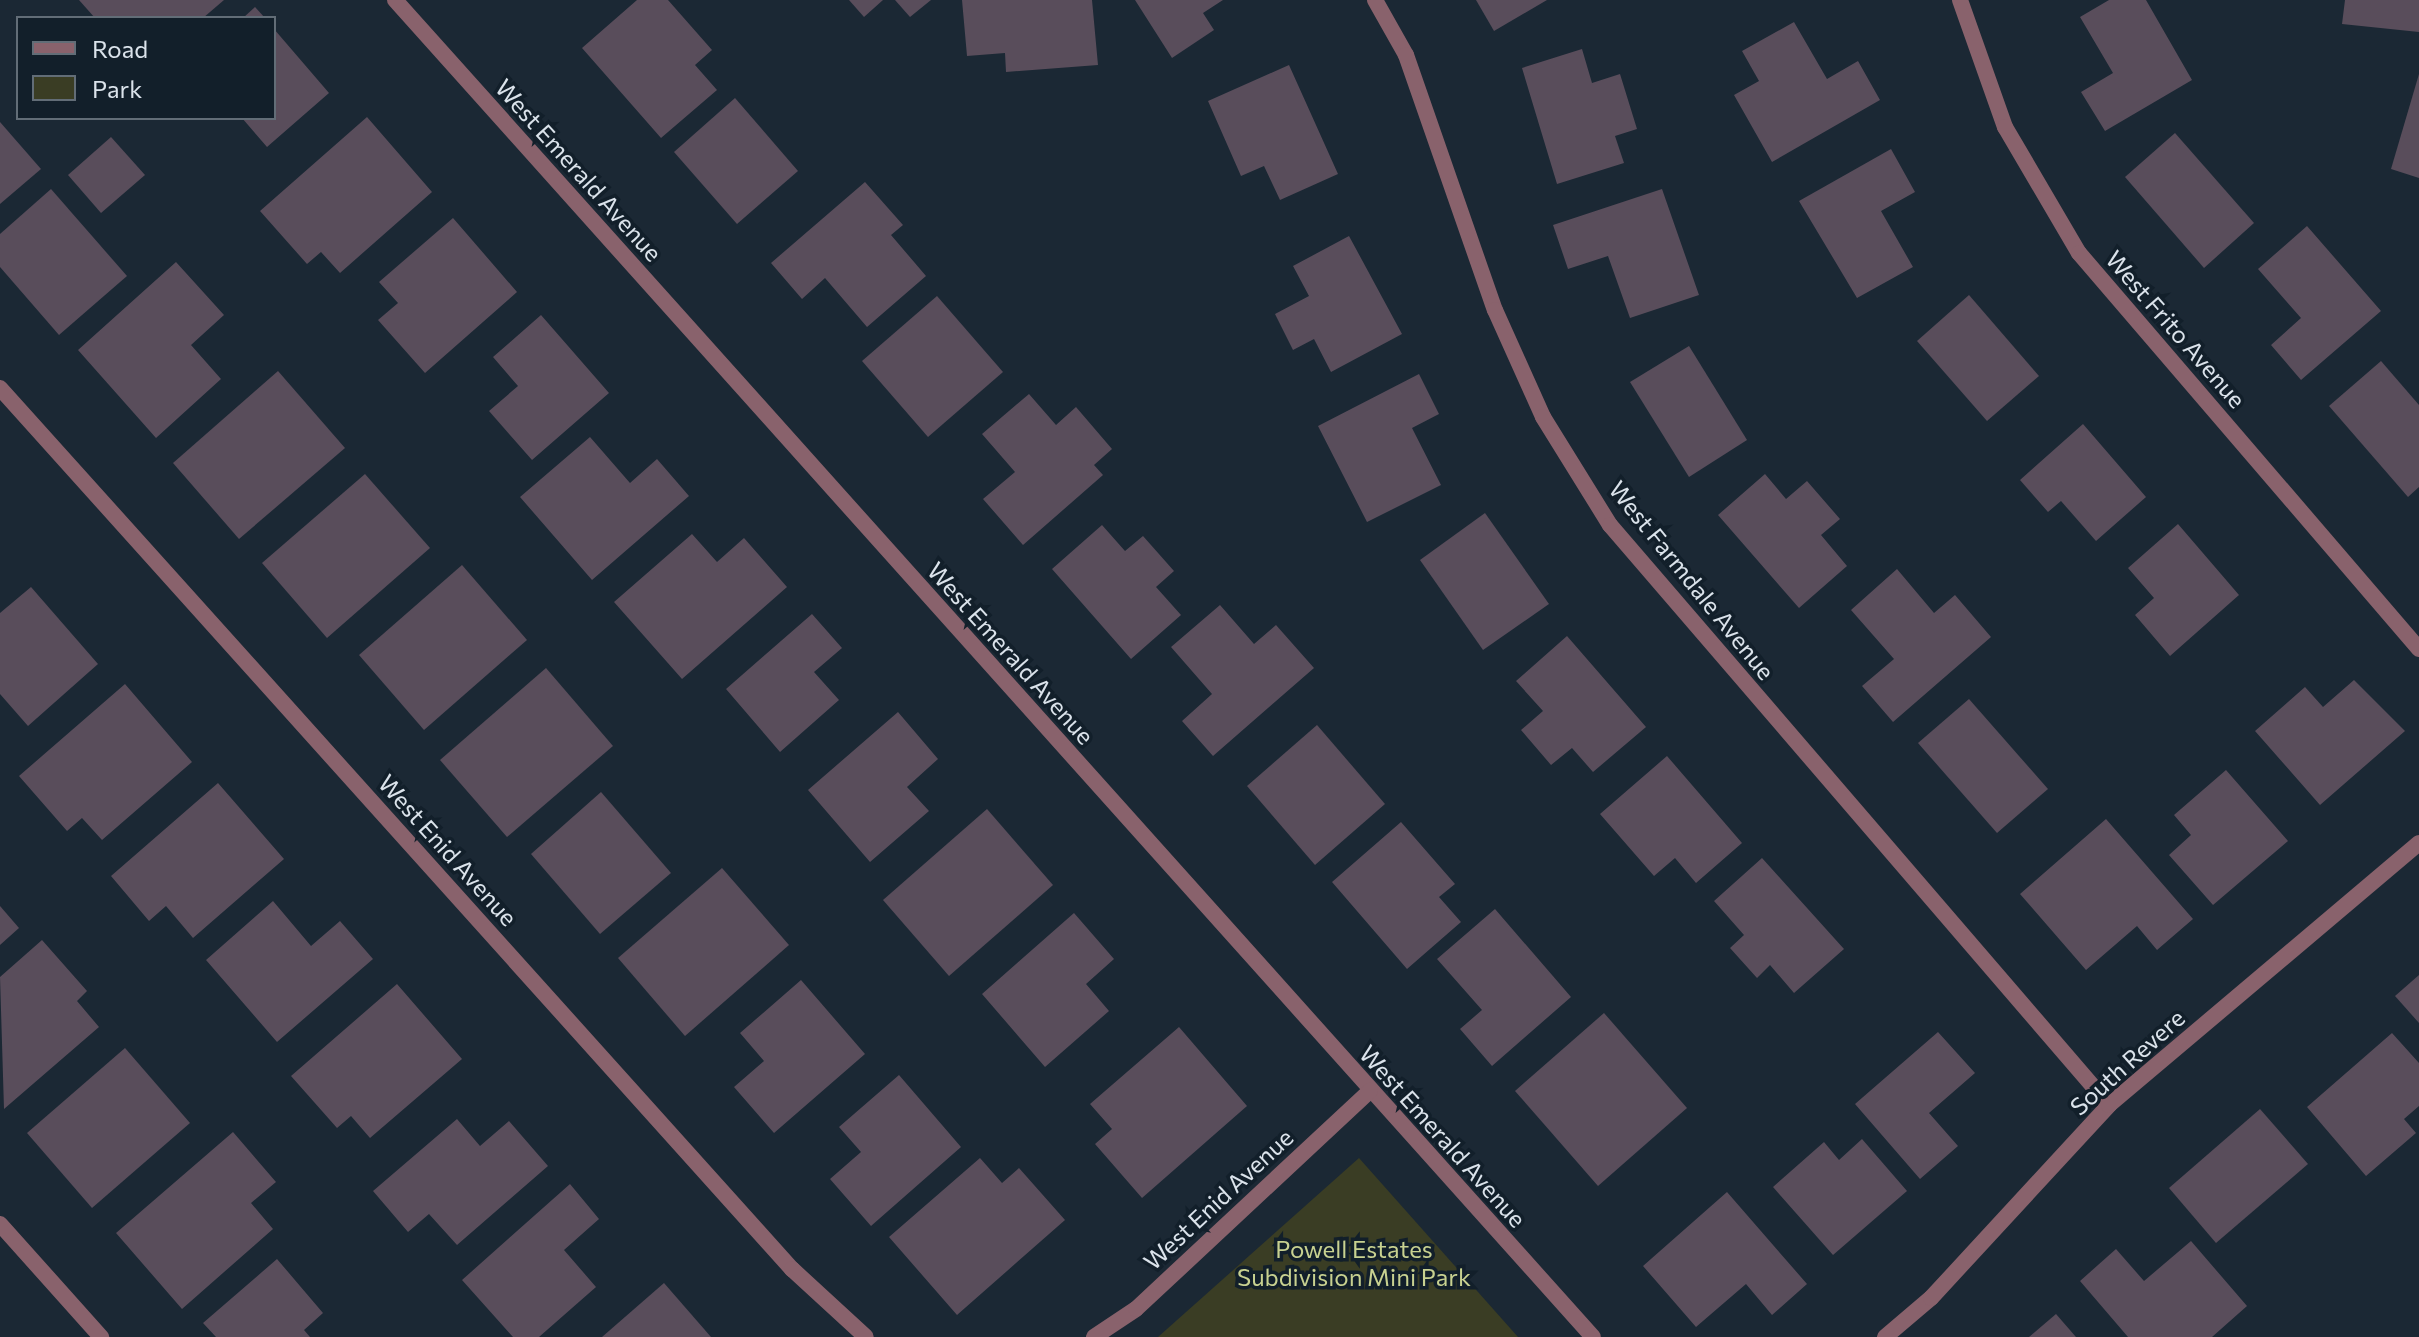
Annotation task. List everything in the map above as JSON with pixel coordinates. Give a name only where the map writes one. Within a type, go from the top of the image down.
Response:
[{"type":"street","name":"West Emerald Avenue","points":[[395,0],[1593,1337]]},
{"type":"street","name":"West Farmdale Avenue","points":[[1375,0],[1406,55],[1495,310],[1543,417],[1610,525],[2109,1105]]},
{"type":"street","name":"West Frito Avenue","points":[[1960,0],[2005,127],[2079,253],[2419,649]]},
{"type":"street","name":"West Enid Avenue","points":[[0,388],[792,1269],[866,1337]]},
{"type":"street","name":"South Revere","points":[[1885,1337],[1931,1298],[2109,1105],[2419,843]]},
{"type":"street","name":"West Enid Avenue","points":[[1094,1337],[1136,1309],[1370,1091]]},
{"type":"street","points":[[0,1224],[101,1337]]},
{"type":"green space","name":"Powell Estates Subdivision Mini Park","points":[[1359,1158],[1518,1337],[1158,1337]]},
{"type":"building","points":[[79,0],[224,0],[205,16],[93,16]]},
{"type":"building","points":[[637,0],[668,0],[712,50],[695,65],[717,90],[661,138],[582,48]]},
{"type":"building","points":[[849,0],[883,0],[864,17]]},
{"type":"building","points":[[895,0],[931,0],[910,17]]},
{"type":"building","points":[[962,0],[1092,0],[1098,65],[1006,72],[1005,53],[967,56]]},
{"type":"building","points":[[1135,0],[1223,0],[1203,13],[1214,30],[1172,58]]},
{"type":"building","points":[[1476,0],[1547,0],[1494,31]]},
{"type":"building","points":[[2109,0],[2146,0],[2192,80],[2105,131],[2081,92],[2113,73],[2080,17]]},
{"type":"building","points":[[2345,0],[2419,0],[2419,32],[2342,24]]},
{"type":"building","points":[[255,7],[263,16],[245,16]]},
{"type":"building","points":[[1794,22],[1827,79],[1858,61],[1880,100],[1772,162],[1734,95],[1759,81],[1742,51]]},
{"type":"building","points":[[276,31],[329,93],[267,147],[244,120],[276,120]]},
{"type":"building","points":[[1582,49],[1592,83],[1620,74],[1637,129],[1615,136],[1624,163],[1557,184],[1522,68]]},
{"type":"building","points":[[1289,65],[1338,174],[1280,200],[1264,166],[1241,176],[1208,101]]},
{"type":"building","points":[[2419,74],[2419,178],[2391,169]]},
{"type":"building","points":[[735,98],[798,171],[737,224],[674,152]]},
{"type":"building","points":[[367,117],[432,192],[340,273],[321,252],[307,264],[260,211]]},
{"type":"building","points":[[0,122],[41,169],[0,204]]},
{"type":"building","points":[[2175,133],[2254,223],[2204,268],[2125,177]]},
{"type":"building","points":[[111,137],[145,175],[101,213],[68,175]]},
{"type":"building","points":[[1891,149],[1915,192],[1881,211],[1913,267],[1857,298],[1799,201]]},
{"type":"building","points":[[865,182],[903,225],[891,235],[926,276],[867,327],[825,278],[802,299],[771,263]]},
{"type":"building","points":[[51,189],[127,276],[59,335],[0,267],[0,234]]},
{"type":"building","points":[[1662,189],[1699,295],[1630,318],[1608,256],[1568,269],[1553,225]]},
{"type":"building","points":[[453,218],[517,292],[425,373],[378,320],[398,303],[379,282]]},
{"type":"building","points":[[2307,226],[2381,311],[2301,380],[2271,345],[2301,318],[2258,269]]},
{"type":"building","points":[[1349,236],[1402,334],[1331,372],[1314,339],[1293,350],[1275,314],[1309,296],[1293,266]]},
{"type":"building","points":[[176,262],[224,315],[191,345],[221,379],[156,438],[78,350]]},
{"type":"building","points":[[1969,295],[2039,376],[1987,421],[1917,341]]},
{"type":"building","points":[[937,296],[1003,372],[928,437],[862,361]]},
{"type":"building","points":[[541,315],[609,393],[532,460],[489,411],[518,386],[493,357]]},
{"type":"building","points":[[1689,346],[1747,440],[1689,477],[1630,382]]},
{"type":"building","points":[[2381,361],[2419,405],[2419,487],[2408,497],[2329,406]]},
{"type":"building","points":[[278,371],[345,448],[239,539],[173,463]]},
{"type":"building","points":[[1419,374],[1439,414],[1412,428],[1441,485],[1367,522],[1318,426]]},
{"type":"building","points":[[1029,394],[1056,425],[1076,407],[1112,449],[1094,465],[1103,475],[1023,545],[983,499],[1015,472],[982,434]]},
{"type":"building","points":[[2083,424],[2146,497],[2096,541],[2061,501],[2048,512],[2020,480]]},
{"type":"building","points":[[590,437],[630,483],[657,459],[689,496],[592,580],[520,497]]},
{"type":"building","points":[[365,474],[430,548],[327,638],[262,563]]},
{"type":"building","points":[[1765,474],[1786,499],[1807,481],[1840,519],[1821,535],[1847,566],[1799,608],[1718,515]]},
{"type":"building","points":[[1485,513],[1549,604],[1483,650],[1420,560]]},
{"type":"building","points":[[2178,524],[2239,595],[2170,656],[2135,615],[2154,598],[2128,568]]},
{"type":"building","points":[[1102,525],[1125,551],[1143,536],[1174,571],[1156,587],[1181,615],[1131,659],[1052,569]]},
{"type":"building","points":[[692,534],[717,562],[744,538],[787,587],[682,679],[614,602]]},
{"type":"building","points":[[462,565],[527,640],[424,730],[359,655]]},
{"type":"building","points":[[1897,569],[1934,613],[1955,595],[1991,637],[1893,722],[1862,686],[1894,659],[1851,610]]},
{"type":"building","points":[[31,587],[98,664],[28,726],[0,694],[0,613]]},
{"type":"building","points":[[1220,605],[1254,644],[1276,625],[1314,668],[1213,756],[1182,721],[1212,694],[1171,647]]},
{"type":"building","points":[[812,614],[842,648],[814,672],[839,700],[780,752],[726,689]]},
{"type":"building","points":[[1567,636],[1646,727],[1593,772],[1572,748],[1551,765],[1521,730],[1543,711],[1516,681]]},
{"type":"building","points":[[546,668],[613,746],[507,837],[440,760]]},
{"type":"building","points":[[2354,680],[2405,731],[2320,805],[2255,731],[2305,687],[2323,707]]},
{"type":"building","points":[[125,684],[192,762],[102,840],[82,818],[67,831],[19,776]]},
{"type":"building","points":[[1969,699],[2048,789],[1997,833],[1918,743]]},
{"type":"building","points":[[898,712],[938,759],[907,787],[929,811],[870,862],[808,790]]},
{"type":"building","points":[[1317,725],[1385,804],[1315,865],[1247,786]]},
{"type":"building","points":[[1667,756],[1742,843],[1696,883],[1675,858],[1654,876],[1600,814]]},
{"type":"building","points":[[2226,770],[2288,841],[2213,905],[2169,855],[2191,835],[2174,815]]},
{"type":"building","points":[[218,783],[284,859],[193,938],[166,906],[149,921],[111,876]]},
{"type":"building","points":[[601,792],[671,873],[600,934],[531,854]]},
{"type":"building","points":[[987,809],[1053,885],[949,976],[883,900]]},
{"type":"building","points":[[2106,819],[2193,919],[2157,950],[2137,926],[2086,970],[2020,894]]},
{"type":"building","points":[[1401,822],[1455,884],[1439,897],[1461,922],[1407,969],[1332,882]]},
{"type":"building","points":[[1762,858],[1844,949],[1794,993],[1770,965],[1757,978],[1730,948],[1744,935],[1714,901]]},
{"type":"building","points":[[722,868],[789,945],[685,1036],[618,958]]},
{"type":"building","points":[[273,901],[311,946],[340,921],[373,959],[277,1042],[206,960]]},
{"type":"building","points":[[0,906],[19,928],[0,945]]},
{"type":"building","points":[[1495,909],[1571,997],[1492,1066],[1460,1029],[1482,1010],[1437,959]]},
{"type":"building","points":[[1074,913],[1114,959],[1086,984],[1109,1011],[1045,1067],[982,994]]},
{"type":"building","points":[[42,940],[87,991],[77,1001],[99,1027],[4,1109],[0,977]]},
{"type":"building","points":[[2419,975],[2419,1023],[2395,996]]},
{"type":"building","points":[[801,980],[865,1054],[774,1133],[734,1087],[764,1061],[740,1033]]},
{"type":"building","points":[[397,984],[462,1059],[370,1138],[351,1116],[337,1128],[291,1076]]},
{"type":"building","points":[[1604,1013],[1687,1108],[1598,1186],[1515,1091]]},
{"type":"building","points":[[1179,1027],[1247,1106],[1142,1198],[1095,1144],[1112,1129],[1090,1104]]},
{"type":"building","points":[[1938,1032],[1975,1073],[1929,1113],[1958,1146],[1920,1179],[1855,1104]]},
{"type":"building","points":[[2392,1033],[2419,1063],[2419,1106],[2404,1119],[2416,1133],[2366,1176],[2307,1107]]},
{"type":"building","points":[[125,1048],[190,1123],[92,1208],[27,1133]]},
{"type":"building","points":[[899,1075],[961,1147],[871,1226],[830,1179],[861,1152],[839,1127]]},
{"type":"building","points":[[2260,1109],[2308,1164],[2216,1243],[2169,1188]]},
{"type":"building","points":[[457,1119],[480,1146],[509,1121],[548,1166],[457,1245],[429,1214],[408,1232],[373,1191]]},
{"type":"building","points":[[233,1132],[276,1182],[251,1203],[273,1229],[182,1309],[116,1233]]},
{"type":"building","points":[[1862,1139],[1907,1191],[1833,1255],[1773,1187],[1824,1142],[1839,1160]]},
{"type":"building","points":[[980,1158],[1002,1183],[1019,1168],[1065,1220],[957,1315],[889,1237]]},
{"type":"building","points":[[570,1184],[599,1219],[564,1250],[596,1287],[539,1337],[513,1337],[462,1280]]},
{"type":"building","points":[[1727,1192],[1807,1284],[1772,1315],[1746,1284],[1696,1327],[1643,1266]]},
{"type":"building","points":[[2191,1241],[2247,1306],[2212,1337],[2128,1337],[2080,1281],[2116,1249],[2144,1281]]},
{"type":"building","points":[[277,1259],[323,1313],[304,1330],[310,1337],[216,1337],[203,1323]]},
{"type":"building","points":[[664,1283],[711,1337],[602,1337]]},
{"type":"building","points":[[2056,1314],[2076,1337],[2029,1337]]}]
